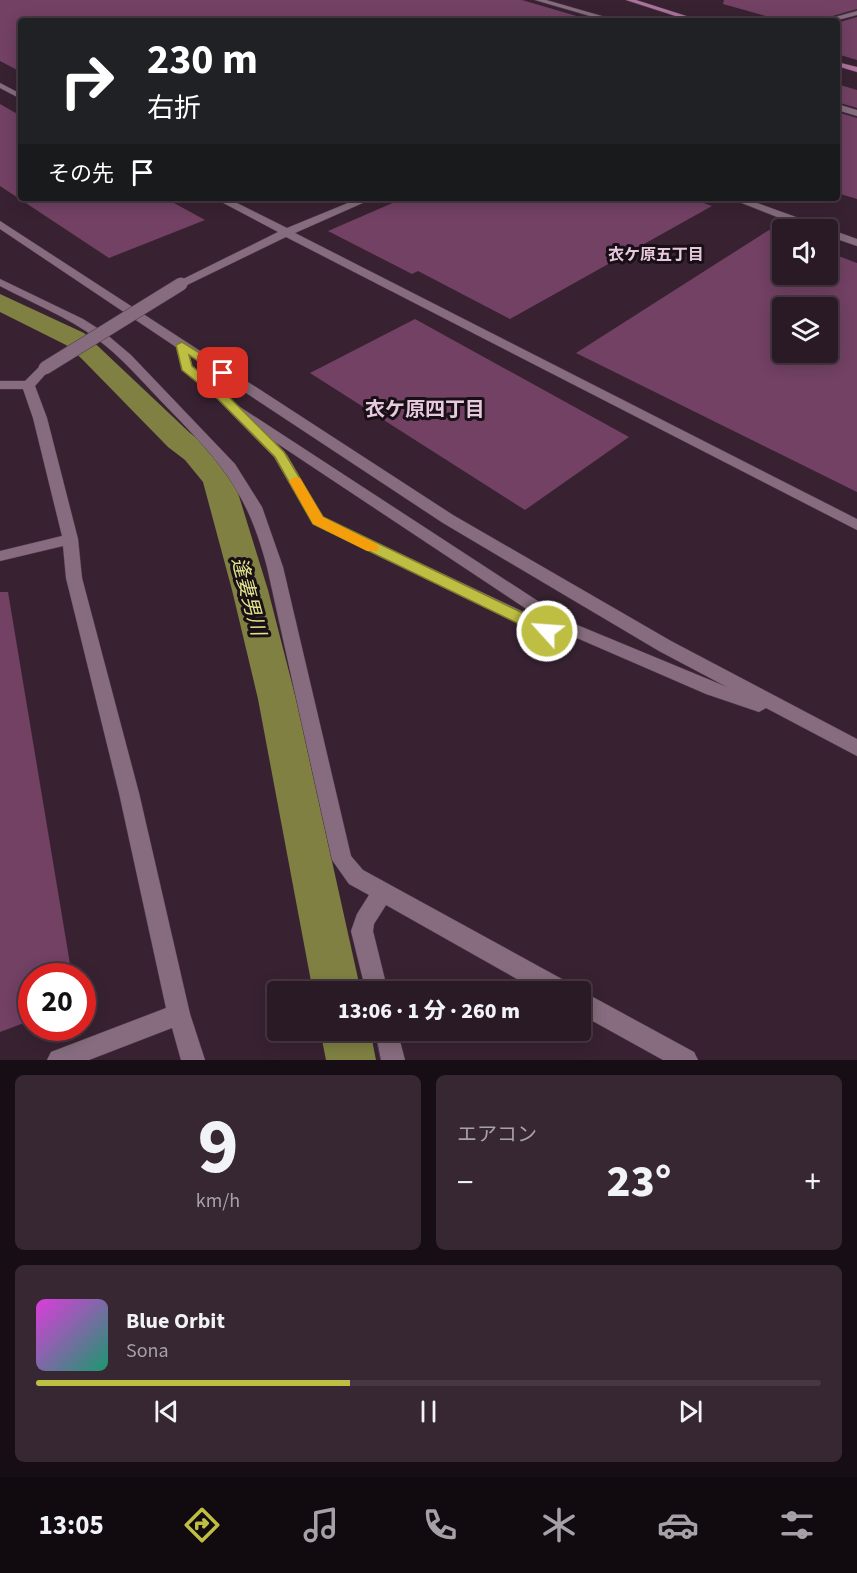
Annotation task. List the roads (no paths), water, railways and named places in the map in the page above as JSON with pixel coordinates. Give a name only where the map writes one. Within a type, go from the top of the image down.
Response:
[{"type":"main road","points":[[629,0],[688,18]]},
{"type":"main road","points":[[840,65],[857,70]]},
{"type":"street","points":[[538,0],[604,18]]},
{"type":"street","points":[[837,18],[857,13]]},
{"type":"street","points":[[0,85],[18,95]]},
{"type":"street","points":[[840,108],[857,113]]},
{"type":"street","points":[[225,201],[857,525]]},
{"type":"street","points":[[0,386],[28,385],[45,368],[181,284],[287,231],[362,201]]},
{"type":"street","points":[[742,201],[791,219]]},
{"type":"street","points":[[0,224],[448,519],[665,646],[857,748]]},
{"type":"street","points":[[838,236],[857,243]]},
{"type":"street","points":[[0,282],[79,322],[119,350],[220,454],[254,502],[267,535],[297,656],[342,860],[356,878],[543,981]]},
{"type":"street","points":[[182,345],[186,367],[233,408],[280,455],[318,520],[547,631],[564,626]]},
{"type":"street","points":[[28,385],[40,418],[70,539],[74,578],[129,793],[179,1014],[192,1060]]},
{"type":"street","points":[[233,408],[564,626],[712,689],[805,721]]},
{"type":"street","points":[[0,556],[70,539]]},
{"type":"street","points":[[374,981],[362,931],[364,921],[383,892]]},
{"type":"street","points":[[591,1007],[686,1060]]},
{"type":"street","points":[[59,1060],[179,1014]]},
{"type":"street","points":[[389,1041],[393,1060]]},
{"type":"waterway","name":"逢妻男川","points":[[0,302],[75,339],[91,352],[179,440],[196,453],[218,480],[250,590],[277,699],[335,981]]},
{"type":"waterway","name":"逢妻男川","points":[[347,1041],[351,1060]]},
{"type":"district","name":"衣ケ原五丁目","points":[[656,254]]},
{"type":"district","name":"衣ケ原四丁目","points":[[425,409]]}]
